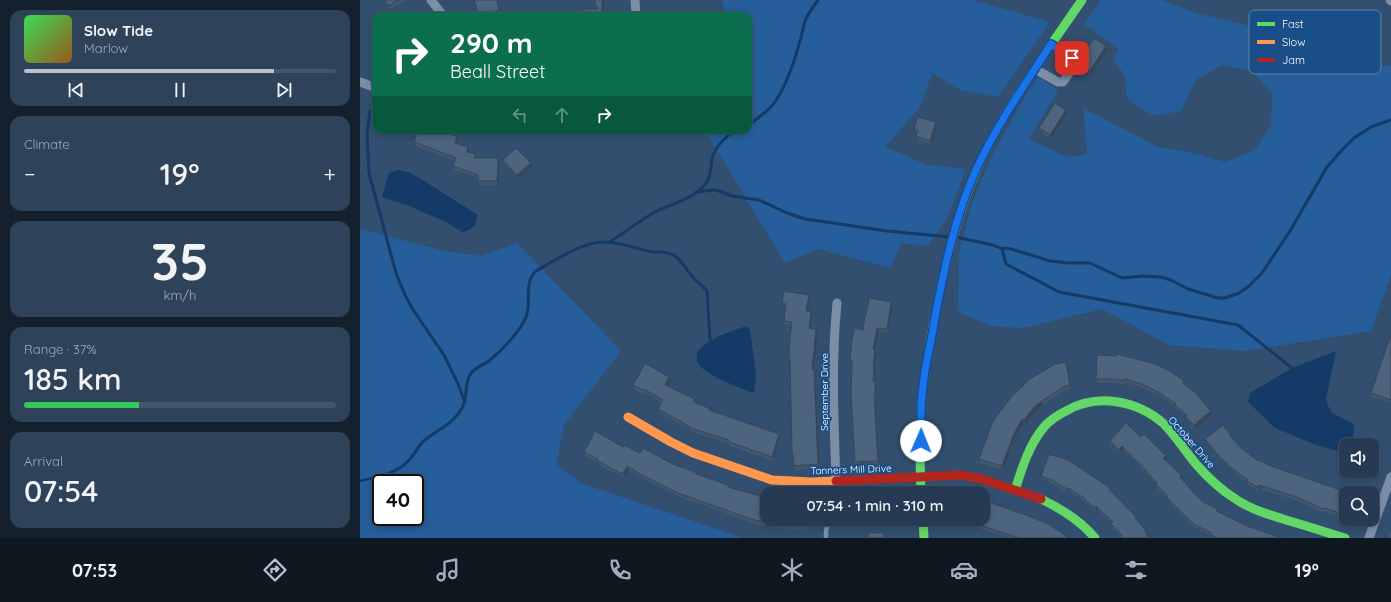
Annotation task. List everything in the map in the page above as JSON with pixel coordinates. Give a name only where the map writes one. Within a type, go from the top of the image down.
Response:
[{"type":"street","points":[[431,0],[440,12]]},
{"type":"street","points":[[635,0],[636,12]]},
{"type":"street","points":[[921,486],[921,414],[924,378],[953,236],[971,182],[986,149],[1007,112],[1051,44],[1082,0]]},
{"type":"street","points":[[1035,69],[1058,82],[1063,82],[1074,65],[1072,58],[1051,44]]},
{"type":"street","points":[[360,82],[372,86]]},
{"type":"street","name":"September Drive","points":[[836,481],[834,378],[837,303]]},
{"type":"street","name":"October Drive","points":[[1015,490],[1030,447],[1044,427],[1062,412],[1079,404],[1096,400],[1112,400],[1133,405],[1157,418],[1175,437],[1209,479],[1232,497],[1256,510],[1345,538]]},
{"type":"street","name":"Tanners Mill Drive","points":[[628,417],[693,453],[772,480],[792,482],[836,481],[961,475],[982,479],[1056,506],[1084,525],[1095,538]]},
{"type":"street","points":[[1369,538],[1391,477]]},
{"type":"street","points":[[923,526],[924,538]]},
{"type":"lane","points":[[836,481],[836,486]]},
{"type":"lane","points":[[826,538],[827,526]]},
{"type":"shaded area","points":[[722,0],[973,0],[1050,22],[998,97],[962,91],[932,73],[921,106],[885,147],[925,164],[966,169],[946,220],[928,246],[901,243],[890,268],[818,249],[785,263],[707,134],[752,134],[752,12],[726,12]]},
{"type":"shaded area","points":[[1101,0],[1160,0],[1199,14],[1249,26],[1249,70],[1222,65],[1196,80],[1181,111],[1152,116],[1127,99],[1125,76],[1113,59],[1119,49],[1084,24]]},
{"type":"shaded area","points":[[1391,65],[1391,275],[1371,331],[1244,351],[1169,345],[1102,309],[1023,328],[991,326],[958,312],[959,253],[972,203],[992,156],[1024,98],[1039,77],[1058,91],[1029,139],[1067,157],[1087,154],[1083,108],[1158,147],[1190,152],[1225,162],[1255,150],[1271,125],[1272,94],[1255,74],[1381,74],[1381,67]]},
{"type":"shaded area","points":[[399,170],[411,173],[478,215],[475,225],[471,229],[462,232],[446,222],[409,206],[382,197],[389,173]]},
{"type":"shaded area","points":[[360,229],[445,251],[482,256],[517,243],[621,351],[564,425],[556,465],[583,484],[744,538],[360,538]]},
{"type":"shaded area","points":[[746,326],[750,330],[756,374],[754,393],[714,376],[700,366],[697,361],[697,352],[713,339]]},
{"type":"shaded area","points":[[1336,351],[1326,399],[1332,413],[1354,424],[1353,438],[1339,438],[1339,451],[1316,445],[1275,428],[1248,402],[1250,393],[1292,368]]},
{"type":"building","points":[[385,0],[399,0],[388,6]]},
{"type":"building","points":[[474,0],[497,0],[499,10],[491,12],[478,12]]},
{"type":"building","points":[[594,0],[602,0],[602,12],[582,12],[582,9],[598,9]]},
{"type":"building","points":[[1094,38],[1106,46],[1090,71],[1079,64],[1079,60]]},
{"type":"building","points":[[1055,103],[1066,110],[1050,135],[1039,128]]},
{"type":"building","points":[[918,117],[936,122],[930,141],[916,136],[918,130],[914,129]]},
{"type":"building","points":[[417,134],[449,134],[457,136],[455,143],[468,147],[467,152],[475,154],[474,158],[498,158],[497,181],[478,181],[478,175],[453,166],[456,158],[414,142]]},
{"type":"building","points":[[516,148],[531,163],[517,175],[503,160]]},
{"type":"building","points":[[784,291],[809,295],[806,311],[811,311],[809,328],[816,329],[812,370],[814,370],[818,464],[794,466],[792,450],[789,358],[792,322],[784,321],[786,304],[782,303]]},
{"type":"building","points":[[869,298],[891,302],[887,329],[877,328],[873,349],[875,349],[873,381],[875,381],[874,394],[878,461],[855,462],[851,394],[852,360],[850,360],[852,339],[855,328],[863,330]]},
{"type":"building","points":[[1391,334],[1391,400],[1371,393]]},
{"type":"building","points":[[1117,354],[1155,364],[1170,371],[1184,381],[1183,383],[1199,396],[1211,411],[1194,425],[1185,416],[1187,415],[1175,405],[1176,404],[1160,393],[1142,384],[1124,379],[1124,381],[1116,379],[1096,379],[1097,355],[1117,356]]},
{"type":"building","points":[[1066,362],[1070,386],[1065,386],[1042,401],[1034,407],[1024,420],[1022,419],[1013,436],[1002,466],[979,459],[993,421],[1012,396],[1030,379],[1055,364]]},
{"type":"building","points":[[645,363],[669,377],[665,385],[695,399],[693,402],[709,408],[709,410],[779,434],[772,457],[729,442],[729,440],[689,427],[658,409],[663,400],[644,389],[644,391],[633,385]]},
{"type":"building","points":[[1126,423],[1141,437],[1144,434],[1166,456],[1163,458],[1181,475],[1180,477],[1203,502],[1217,509],[1216,511],[1247,526],[1281,538],[1217,538],[1194,524],[1174,505],[1166,496],[1167,495],[1156,485],[1157,483],[1122,446],[1119,450],[1110,441]]},
{"type":"building","points":[[1223,425],[1231,435],[1230,436],[1241,448],[1258,461],[1259,460],[1268,465],[1339,490],[1339,513],[1324,508],[1323,509],[1297,497],[1259,485],[1257,487],[1233,469],[1218,455],[1205,439]]},
{"type":"building","points":[[595,431],[623,447],[624,445],[640,453],[643,448],[673,464],[697,473],[696,474],[728,485],[728,487],[760,496],[760,521],[678,493],[627,466],[623,474],[584,452]]},
{"type":"building","points":[[1049,454],[1068,460],[1110,488],[1109,489],[1136,517],[1135,518],[1146,531],[1145,532],[1149,538],[1121,538],[1120,536],[1122,535],[1111,524],[1113,522],[1096,506],[1095,508],[1085,500],[1086,499],[1068,488],[1067,489],[1052,480],[1041,476]]},
{"type":"building","points":[[990,502],[1048,524],[1068,538],[1019,538],[983,526],[990,526]]},
{"type":"building","points":[[1391,528],[1391,538],[1387,538]]},
{"type":"building","points":[[868,533],[884,533],[884,538],[868,538]]},
{"type":"waterway","points":[[752,122],[768,110],[782,91],[794,61],[805,21],[818,0]]},
{"type":"waterway","points":[[370,111],[367,135],[369,173],[396,273],[412,308],[444,355],[464,400]]},
{"type":"waterway","points":[[956,237],[993,245],[1002,249],[1007,248],[1050,261],[1090,263],[1122,278],[1143,276],[1161,277],[1171,280],[1188,289],[1218,298],[1225,298],[1239,293],[1249,286],[1262,273],[1290,231],[1327,167],[1341,151],[1354,138],[1371,127],[1391,120]]},
{"type":"waterway","points":[[608,243],[638,222],[663,208],[696,193],[706,183],[709,177],[713,155],[718,146],[730,134]]},
{"type":"waterway","points":[[696,192],[714,190],[732,196],[759,200],[787,213],[805,219],[887,231],[950,237]]},
{"type":"waterway","points":[[360,481],[387,474],[404,465],[424,441],[455,418],[464,404],[467,381],[471,373],[499,352],[515,335],[523,323],[528,311],[529,287],[532,276],[536,271],[560,257],[586,245],[608,242],[647,251],[674,255],[707,291],[710,340]]},
{"type":"waterway","points":[[1002,249],[1006,264],[1059,292],[1238,325],[1294,371]]},
{"type":"traffic: fast","points":[[921,486],[920,427],[925,374],[942,282],[963,204],[978,167],[1000,123],[1026,81],[1082,0]]},
{"type":"traffic: fast","points":[[1015,490],[1030,449],[1034,441],[1049,422],[1060,414],[1078,405],[1091,402],[1116,402],[1142,409],[1164,424],[1173,433],[1205,474],[1220,488],[1237,500],[1264,513],[1345,538]]},
{"type":"traffic: fast","points":[[1041,499],[1070,516],[1095,538]]},
{"type":"traffic: fast","points":[[923,526],[924,538]]},
{"type":"traffic: slow","points":[[628,417],[693,453],[772,480],[811,482],[836,481]]},
{"type":"traffic: jam","points":[[836,481],[961,475],[982,479],[1041,499]]},
{"type":"route","points":[[921,441],[921,400],[938,303],[953,236],[971,182],[996,131],[1014,100],[1051,44],[1072,58]]}]
